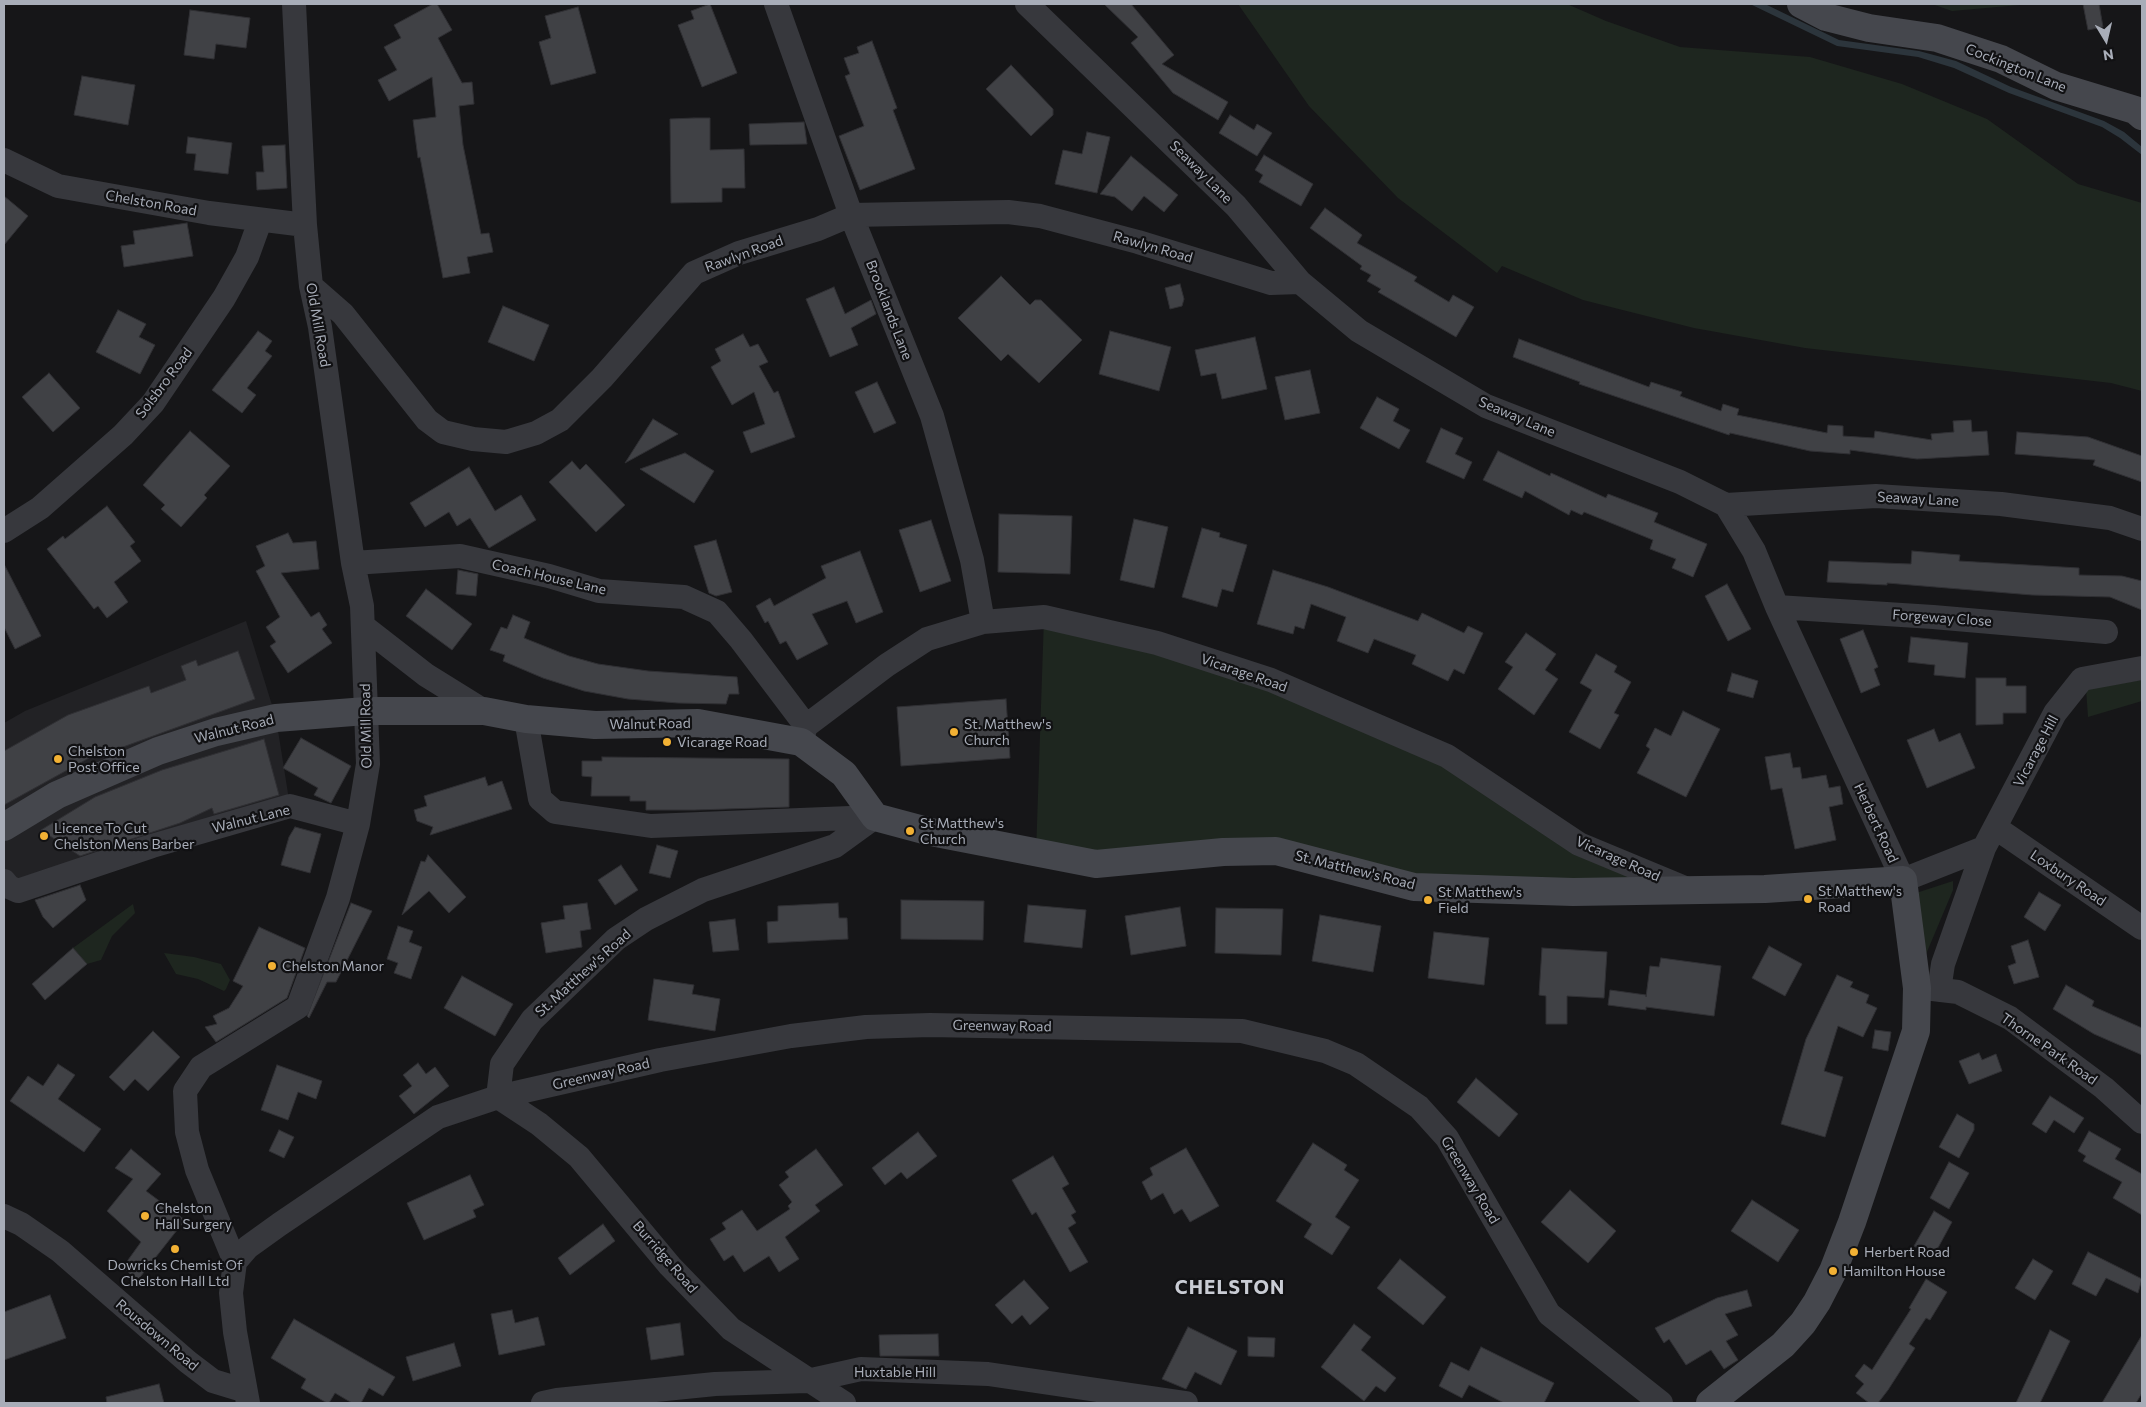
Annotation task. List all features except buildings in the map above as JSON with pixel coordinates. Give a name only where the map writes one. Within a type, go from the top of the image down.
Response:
[{"type":"street","name":"Old Mill Road","points":[[246,1394],[231,1293],[235,1262],[197,1170],[186,1132],[185,1091],[201,1067],[298,1007],[338,898],[358,824],[368,764],[362,606],[353,563],[321,337],[311,286],[305,225],[294,4]]},
{"type":"street","name":"Brooklands Lane","points":[[776,4],[851,215],[932,416],[972,560],[983,622]]},
{"type":"street","name":"Seaway Lane","points":[[1027,4],[1236,206],[1300,282],[1359,331],[1486,406],[1680,482],[1726,506],[1876,496],[2001,504],[2110,518],[2142,529]]},
{"type":"street","name":"Cockington Lane","points":[[1801,4],[1826,17],[1869,28],[1937,38],[2001,59],[2056,86],[2135,110],[2142,116]]},
{"type":"street","name":"Chelston Road","points":[[4,160],[58,186],[260,221],[305,225]]},
{"type":"street","name":"Rawlyn Road","points":[[311,286],[343,314],[427,420],[443,432],[506,442],[536,433],[560,420],[607,372],[694,273],[739,253],[818,229],[851,215],[1008,212],[1032,215],[1138,242],[1271,283],[1300,282]]},
{"type":"street","name":"Solsbro Road","points":[[4,531],[40,508],[123,435],[153,403],[228,290],[248,256],[260,221]]},
{"type":"street","name":"Herbert Road","points":[[1710,1403],[1783,1345],[1817,1302],[1829,1279],[1852,1222],[1928,989],[1903,880],[1777,607],[1754,551],[1726,506]]},
{"type":"street","name":"Coach House Lane","points":[[353,563],[460,556],[549,576],[599,591],[684,597],[717,612],[742,640],[774,686],[803,734]]},
{"type":"street","name":"Forgeway Close","points":[[1777,607],[1933,617],[2106,632]]},
{"type":"street","name":"Vicarage Road","points":[[803,734],[887,665],[927,638],[983,622],[1044,617],[1157,643],[1271,680],[1447,756],[1579,844],[1685,888]]},
{"type":"street","name":"Walnut Road","points":[[363,626],[426,675],[484,711]]},
{"type":"street","name":"Vicarage Hill","points":[[1928,989],[1944,964],[1990,838],[2054,713],[2082,679],[2142,668]]},
{"type":"street","name":"Walnut Road","points":[[4,827],[66,791],[158,751],[216,732],[276,718],[366,711],[484,711],[526,719],[595,725],[698,723],[803,734],[844,774],[875,817]]},
{"type":"street","points":[[526,719],[540,799],[554,812],[651,826],[875,817]]},
{"type":"street","name":"Walnut Lane","points":[[4,881],[9,887],[18,890],[152,846],[290,806],[358,824]]},
{"type":"street","name":"St. Matthew's Road","points":[[498,1097],[502,1064],[532,1020],[616,939],[646,918],[703,890],[835,846],[875,817],[931,832],[1096,864],[1223,852],[1276,851],[1414,886],[1573,892],[1685,888],[1765,889],[1903,880]]},
{"type":"street","points":[[1903,880],[1990,838]]},
{"type":"street","name":"Loxbury Road","points":[[1990,838],[2142,928]]},
{"type":"street","name":"Thorne Park Road","points":[[1928,989],[1958,992],[2010,1018],[2104,1088],[2142,1122]]},
{"type":"street","name":"Greenway Road","points":[[235,1262],[248,1247],[280,1224],[438,1117],[498,1097],[660,1060],[790,1036],[866,1027],[930,1025],[1242,1031],[1325,1051],[1356,1064],[1419,1107],[1446,1138],[1549,1314],[1661,1403]]},
{"type":"street","name":"Burridge Road","points":[[498,1097],[539,1124],[579,1157],[670,1266],[731,1329],[807,1381],[844,1403]]},
{"type":"street","name":"Rousdown Road","points":[[4,1216],[21,1224],[60,1251],[213,1382],[236,1388],[246,1394]]},
{"type":"street","name":"Huxtable Hill","points":[[543,1403],[722,1383],[807,1381],[861,1369],[988,1374],[1186,1403]]},
{"type":"shaded area","points":[[1238,4],[1567,4],[1606,21],[1680,47],[1810,57],[1902,84],[1987,119],[2078,184],[2142,203],[2142,391],[2111,383],[1805,348],[1694,328],[1583,300],[1502,266],[1497,273],[1398,198],[1309,106]]},
{"type":"shaded area","points":[[1750,4],[1765,4],[1839,40],[1919,51],[1956,61],[2011,87],[2104,121],[2124,132],[2142,147],[2142,155],[2102,127],[2009,93],[1954,68],[1918,57],[1837,46]]},
{"type":"shaded area","points":[[1932,4],[2031,4],[1952,11]]},
{"type":"shaded area","points":[[1044,617],[1367,723],[1579,844],[1685,888],[1510,890],[1276,851],[1036,854]]},
{"type":"shaded area","points":[[246,621],[276,718],[290,806],[100,865],[4,881],[4,723],[25,711]]},
{"type":"shaded area","points":[[2142,680],[2142,701],[2088,717],[2086,689]]},
{"type":"shaded area","points":[[1953,881],[1953,890],[1924,959],[1916,893]]},
{"type":"shaded area","points":[[133,904],[135,913],[112,936],[101,960],[87,964],[73,948]]},
{"type":"shaded area","points":[[164,953],[194,957],[221,964],[230,980],[226,989],[224,991],[198,979],[176,974]]},
{"type":"place","name":"St. Matthew's Church","points":[[954,732]]},
{"type":"place","name":"Vicarage Road","points":[[667,742]]},
{"type":"place","name":"Chelston Post Office","points":[[58,759]]},
{"type":"place","name":"St Matthew's Church","points":[[910,831]]},
{"type":"place","name":"Licence To Cut Chelston Mens Barber","points":[[44,836]]},
{"type":"place","name":"St Matthew's Road","points":[[1808,899]]},
{"type":"place","name":"St Matthew's Field","points":[[1428,900]]},
{"type":"place","name":"Chelston Manor","points":[[272,966]]},
{"type":"place","name":"Chelston Hall Surgery","points":[[145,1216]]},
{"type":"place","name":"Dowricks Chemist Of Chelston Hall Ltd","points":[[175,1249]]},
{"type":"place","name":"Herbert Road","points":[[1854,1252]]},
{"type":"place","name":"Hamilton House","points":[[1833,1271]]},
{"type":"district","name":"CHELSTON","points":[[1230,1288]]}]
